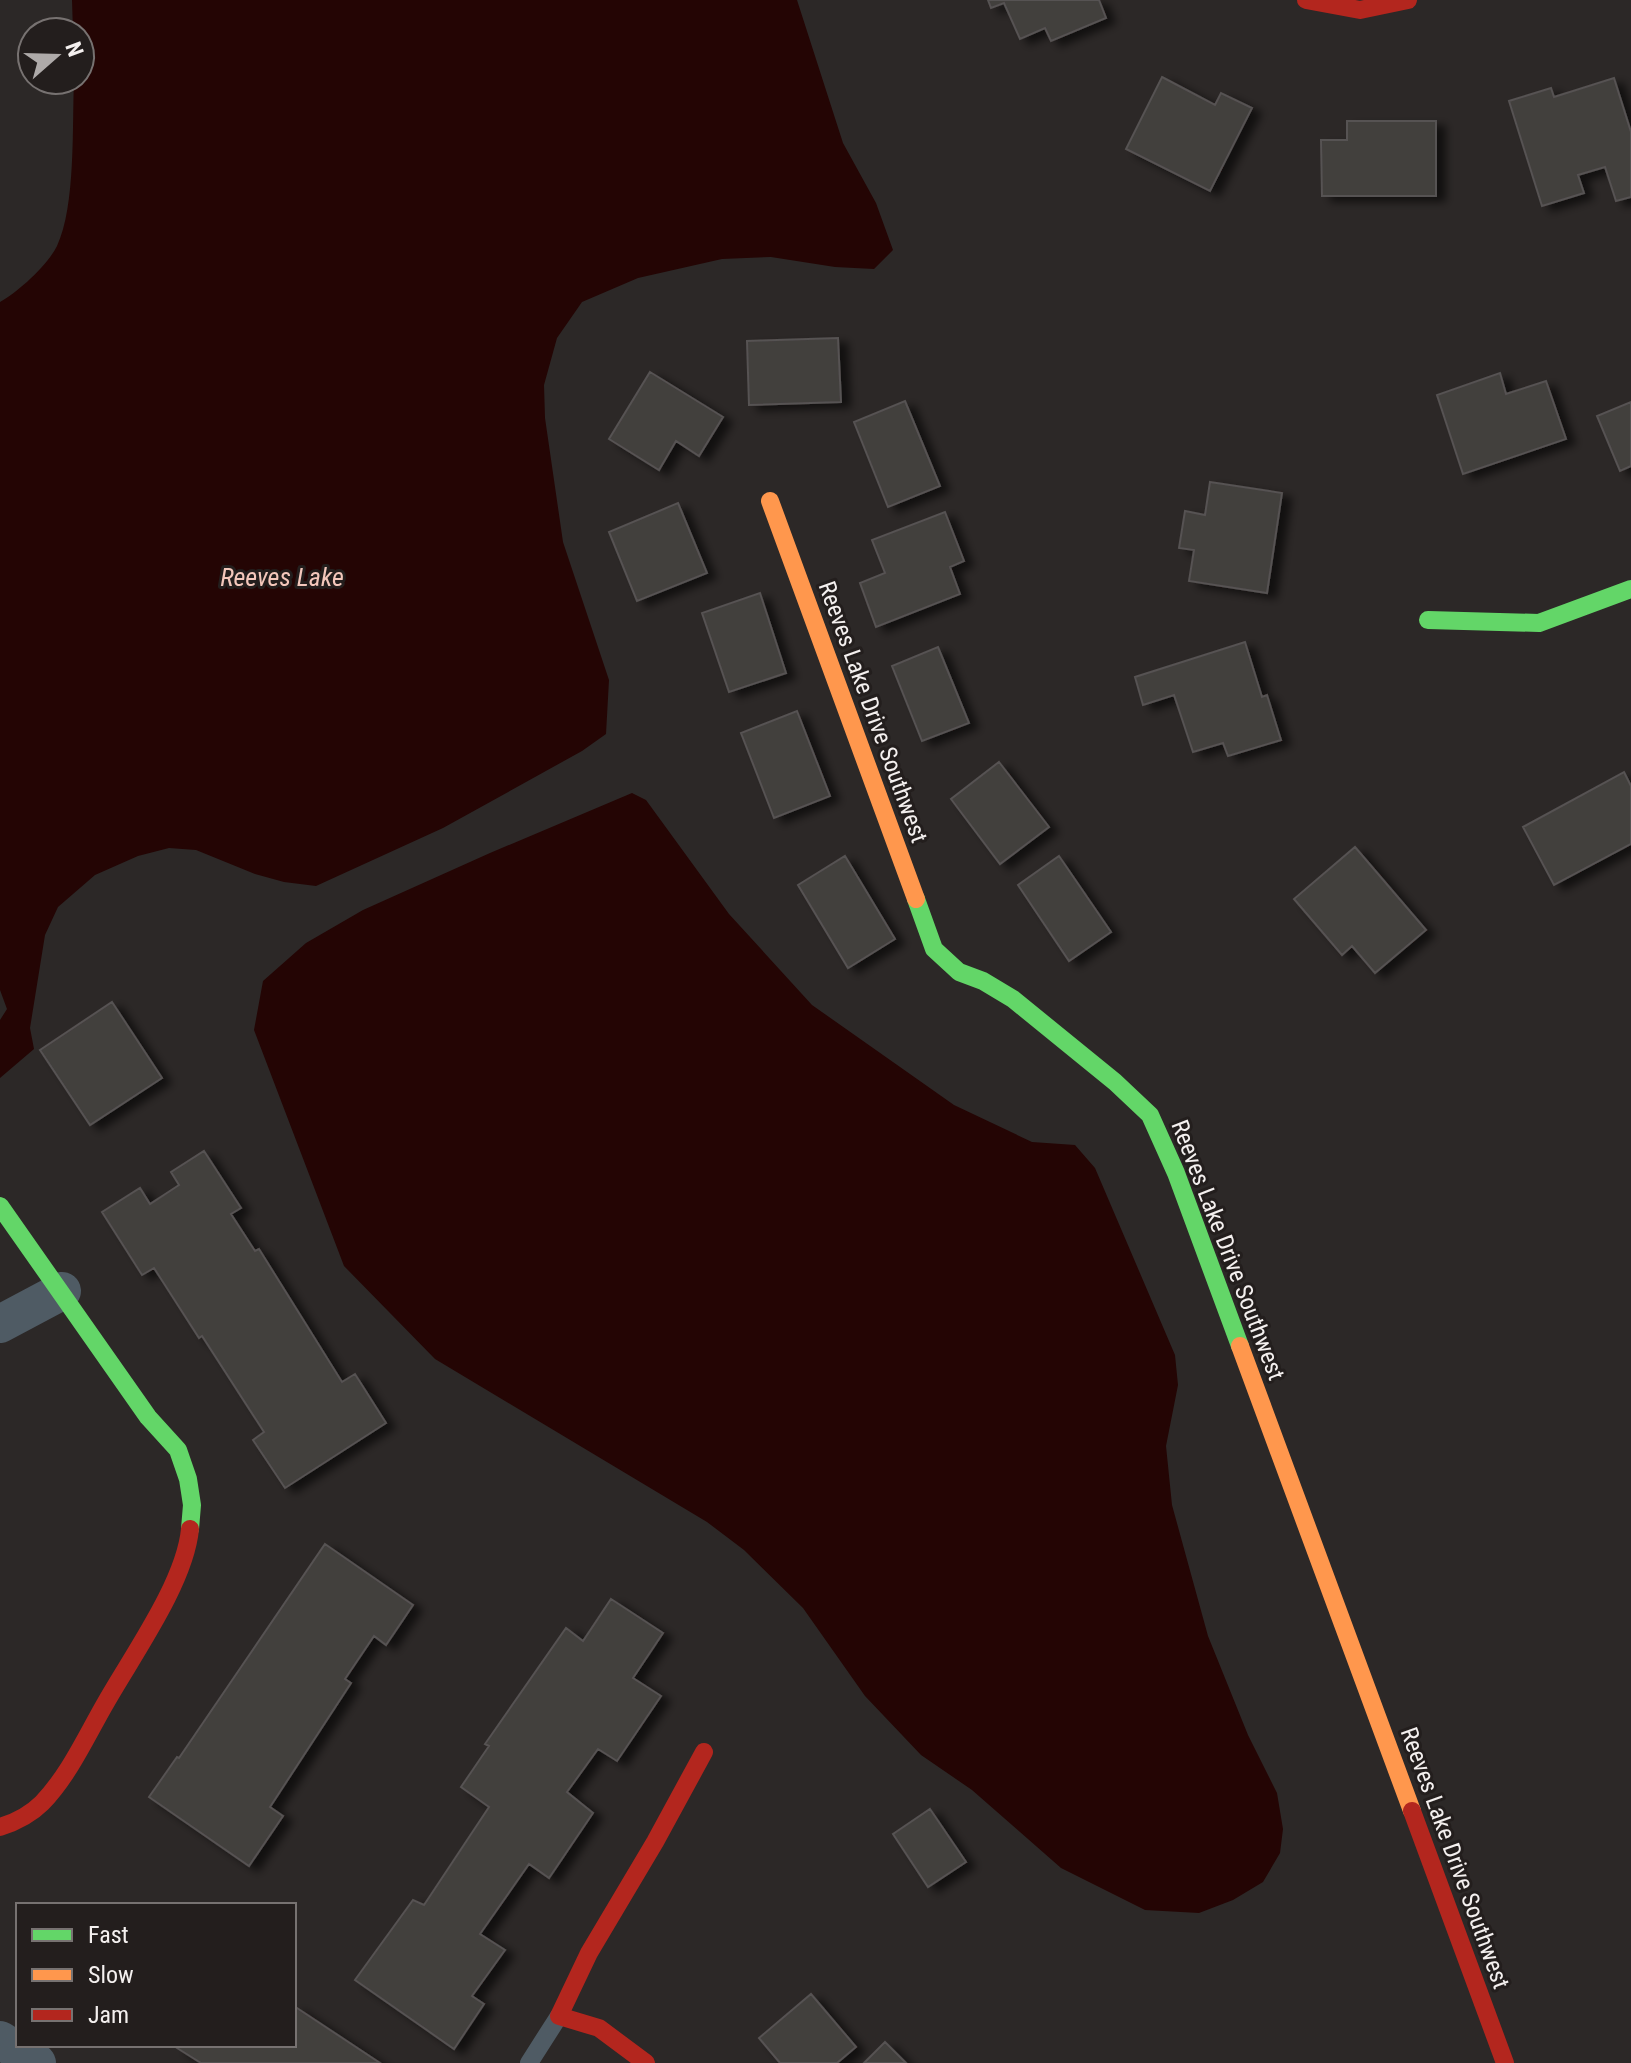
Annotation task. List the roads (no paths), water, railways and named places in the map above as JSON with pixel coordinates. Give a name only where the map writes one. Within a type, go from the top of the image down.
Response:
[{"type":"street","points":[[1306,0],[1360,10],[1408,0]]},
{"type":"street","name":"Reeves Lake Drive Southwest","points":[[770,501],[934,949],[959,972],[983,981],[1013,999],[1115,1082],[1150,1115],[1176,1173],[1505,2063]]},
{"type":"street","points":[[1428,620],[1539,623],[1631,589]]},
{"type":"street","points":[[0,1206],[148,1417],[178,1450],[188,1479],[192,1505],[188,1550],[161,1607],[63,1776],[45,1801],[24,1819],[0,1827]]},
{"type":"street","points":[[0,1324],[62,1291]]},
{"type":"street","points":[[646,2063],[599,2028],[559,2016],[594,1943],[651,1851],[704,1752]]},
{"type":"street","points":[[0,2040],[37,2063]]},
{"type":"lane","points":[[529,2063],[559,2016]]},
{"type":"water","name":"Reeves Lake","points":[[72,0],[797,0],[843,143],[876,203],[893,250],[874,269],[835,267],[771,257],[722,259],[638,278],[582,302],[557,338],[544,385],[545,418],[563,542],[609,680],[606,734],[582,751],[443,828],[316,886],[255,874],[196,850],[169,848],[138,856],[95,875],[58,907],[45,935],[30,1028],[34,1049],[0,1078],[0,1020],[7,1009],[0,990],[0,302],[46,262],[57,246],[63,229],[72,165],[74,96],[96,96],[96,16],[72,16]]},
{"type":"water","points":[[632,793],[646,800],[729,914],[812,1005],[954,1105],[1032,1142],[1075,1145],[1095,1168],[1175,1355],[1178,1385],[1166,1446],[1172,1505],[1208,1636],[1248,1735],[1277,1793],[1283,1829],[1280,1853],[1263,1882],[1233,1900],[1199,1913],[1145,1910],[1061,1868],[972,1790],[921,1755],[865,1696],[803,1608],[744,1550],[707,1522],[435,1359],[344,1266],[254,1030],[263,981],[306,943],[363,910]]}]
